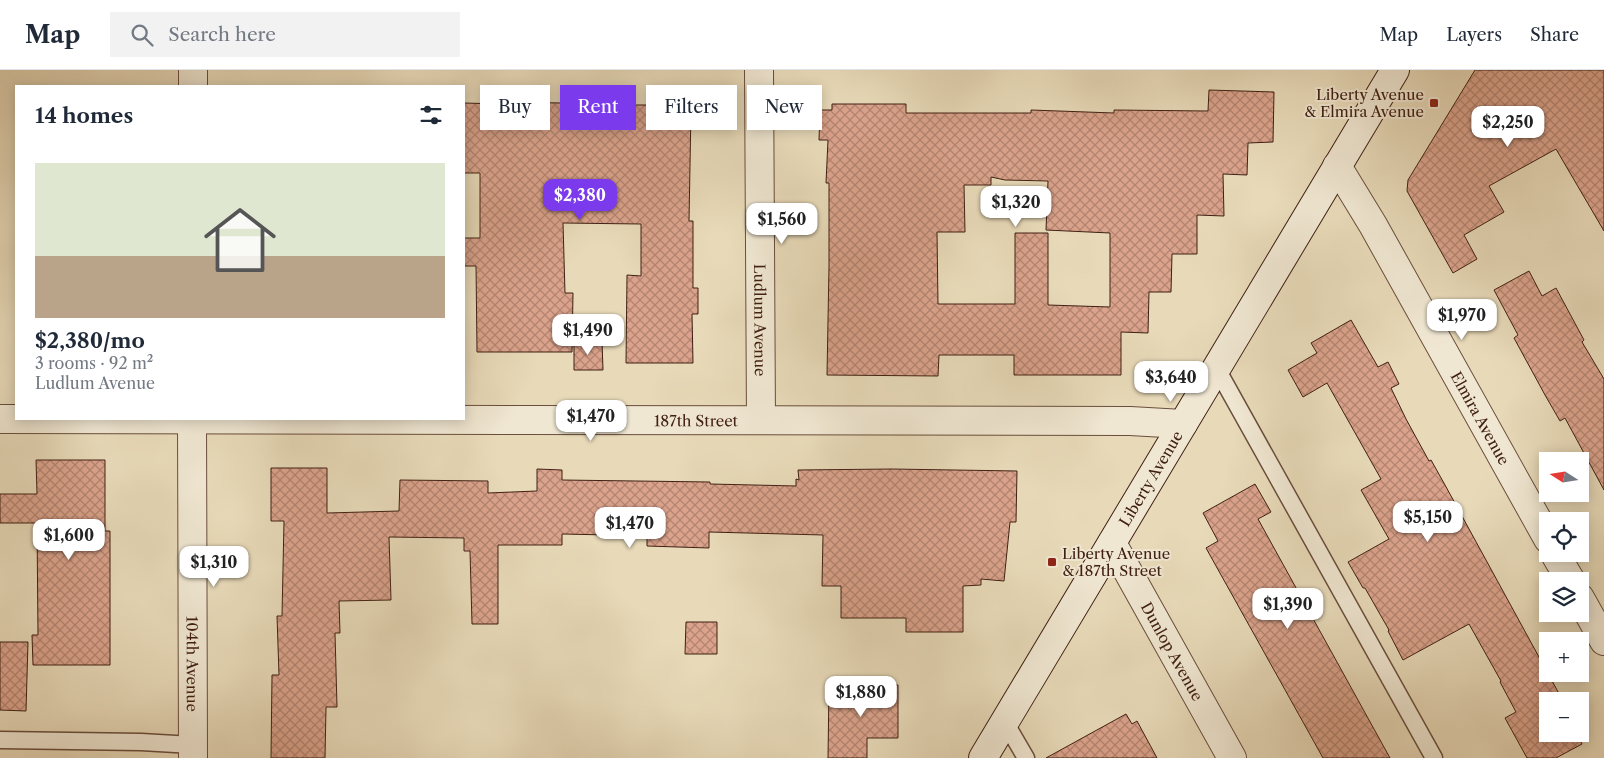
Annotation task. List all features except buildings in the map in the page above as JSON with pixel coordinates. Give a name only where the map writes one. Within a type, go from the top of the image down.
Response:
[{"type":"street","points":[[193,70],[193,85]]},
{"type":"street","name":"Ludlum Avenue","points":[[759,70],[761,420]]},
{"type":"street","name":"Liberty Avenue","points":[[983,758],[1395,70]]},
{"type":"street","name":"Elmira Avenue","points":[[1337,166],[1373,225],[1539,524]]},
{"type":"street","name":"187th Street","points":[[0,419],[15,419]]},
{"type":"street","name":"187th Street","points":[[192,420],[1130,421],[1183,424]]},
{"type":"street","name":"104th Avenue","points":[[192,420],[193,751]]},
{"type":"street","name":"Dunlop Avenue","points":[[1112,543],[1232,758]]},
{"type":"street","points":[[1589,614],[1604,641]]},
{"type":"lane","points":[[1216,369],[1434,758]]},
{"type":"lane","points":[[1005,722],[1026,758]]},
{"type":"lane","points":[[0,740],[141,742],[193,751]]},
{"type":"place","name":"Liberty Avenue & Elmira Avenue","points":[[1434,103]]},
{"type":"place","name":"Liberty Avenue & 187th Street","points":[[1052,562]]}]
